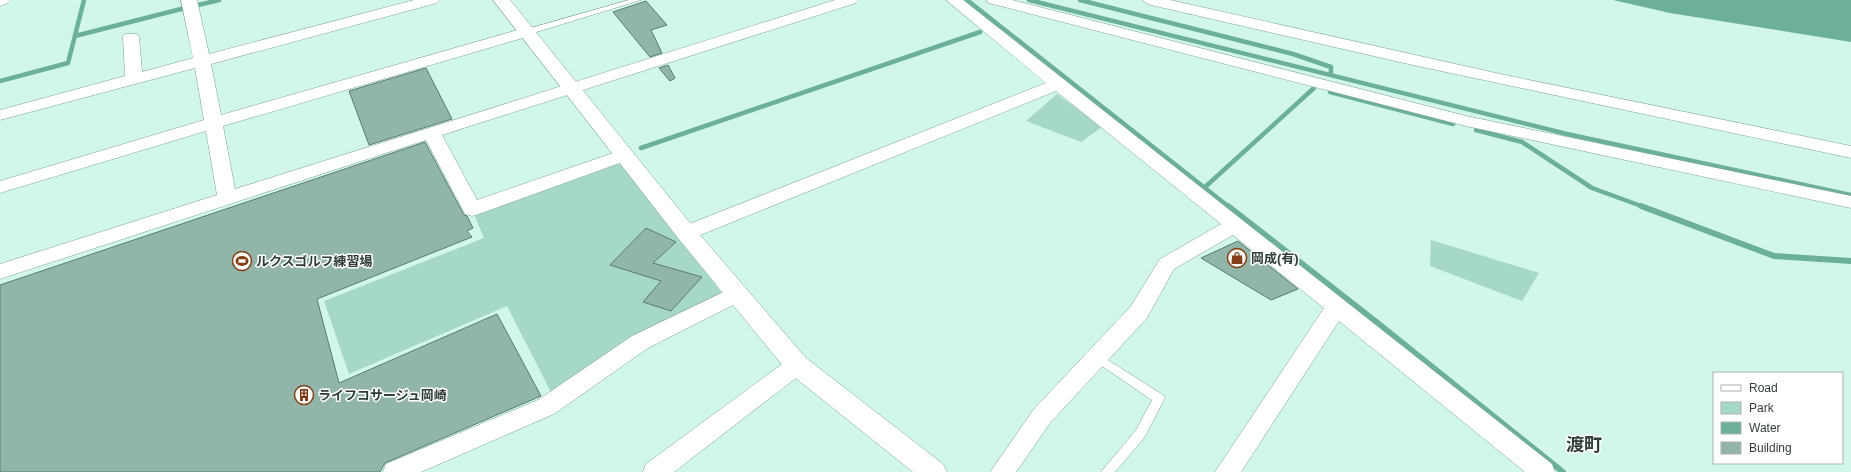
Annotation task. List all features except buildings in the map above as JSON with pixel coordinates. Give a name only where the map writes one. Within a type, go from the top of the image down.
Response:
[{"type":"street","points":[[188,0],[202,61],[227,198]]},
{"type":"street","points":[[0,115],[202,61],[396,4],[432,0]]},
{"type":"street","points":[[502,0],[572,87],[686,234],[738,293],[797,365],[933,472]]},
{"type":"street","points":[[0,272],[227,198],[432,134],[572,87],[851,0]]},
{"type":"street","points":[[954,0],[1543,472]]},
{"type":"street","points":[[994,0],[1466,121],[1851,202]]},
{"type":"street","points":[[1151,0],[1272,29],[1555,91],[1851,152]]},
{"type":"street","points":[[0,187],[213,123],[528,32]]},
{"type":"street","points":[[132,37],[134,79]]},
{"type":"street","points":[[686,234],[1058,84]]},
{"type":"street","points":[[432,134],[472,209],[625,155]]},
{"type":"street","points":[[1002,472],[1042,416],[1139,312],[1167,264],[1235,225]]},
{"type":"street","points":[[396,472],[546,407],[640,342],[738,293]]},
{"type":"street","points":[[1227,472],[1337,306]]},
{"type":"street","points":[[655,472],[797,365]]},
{"type":"lane","points":[[528,32],[637,0]]},
{"type":"lane","points":[[1097,357],[1159,398],[1140,434],[1107,472]]},
{"type":"green space","points":[[1057,94],[1102,127],[1081,142],[1026,121]]},
{"type":"green space","points":[[620,163],[721,292],[553,396],[507,306],[349,374],[324,301],[484,238],[474,214]]},
{"type":"green space","points":[[1431,240],[1539,273],[1522,301],[1430,266]]},
{"type":"water","points":[[1613,0],[1851,0],[1851,42],[1670,13]]},
{"type":"waterway","points":[[0,81],[68,63],[84,0]]},
{"type":"waterway","points":[[194,6],[219,0]]},
{"type":"waterway","points":[[967,0],[1204,188]]},
{"type":"waterway","points":[[1029,0],[1567,134],[1851,195]]},
{"type":"waterway","points":[[1080,0],[1293,54],[1331,67],[1331,75]]},
{"type":"waterway","points":[[75,36],[185,8]]},
{"type":"waterway","points":[[641,148],[980,32]]},
{"type":"waterway","points":[[1204,188],[1314,88]]},
{"type":"waterway","points":[[1330,92],[1453,124]]},
{"type":"waterway","points":[[1476,130],[1522,142],[1592,188],[1644,207]]},
{"type":"waterway","points":[[1204,188],[1229,207]]},
{"type":"waterway","points":[[1228,206],[1379,324],[1563,472]]},
{"type":"waterway","points":[[1641,206],[1774,256],[1851,261]]},
{"type":"place","name":"岡成(有)","points":[[1237,258]]},
{"type":"place","name":"ルクスゴルフ練習場","points":[[242,261]]},
{"type":"place","name":"ライフコサージュ岡崎","points":[[304,395]]},
{"type":"district","name":"渡町","points":[[1584,445]]}]
